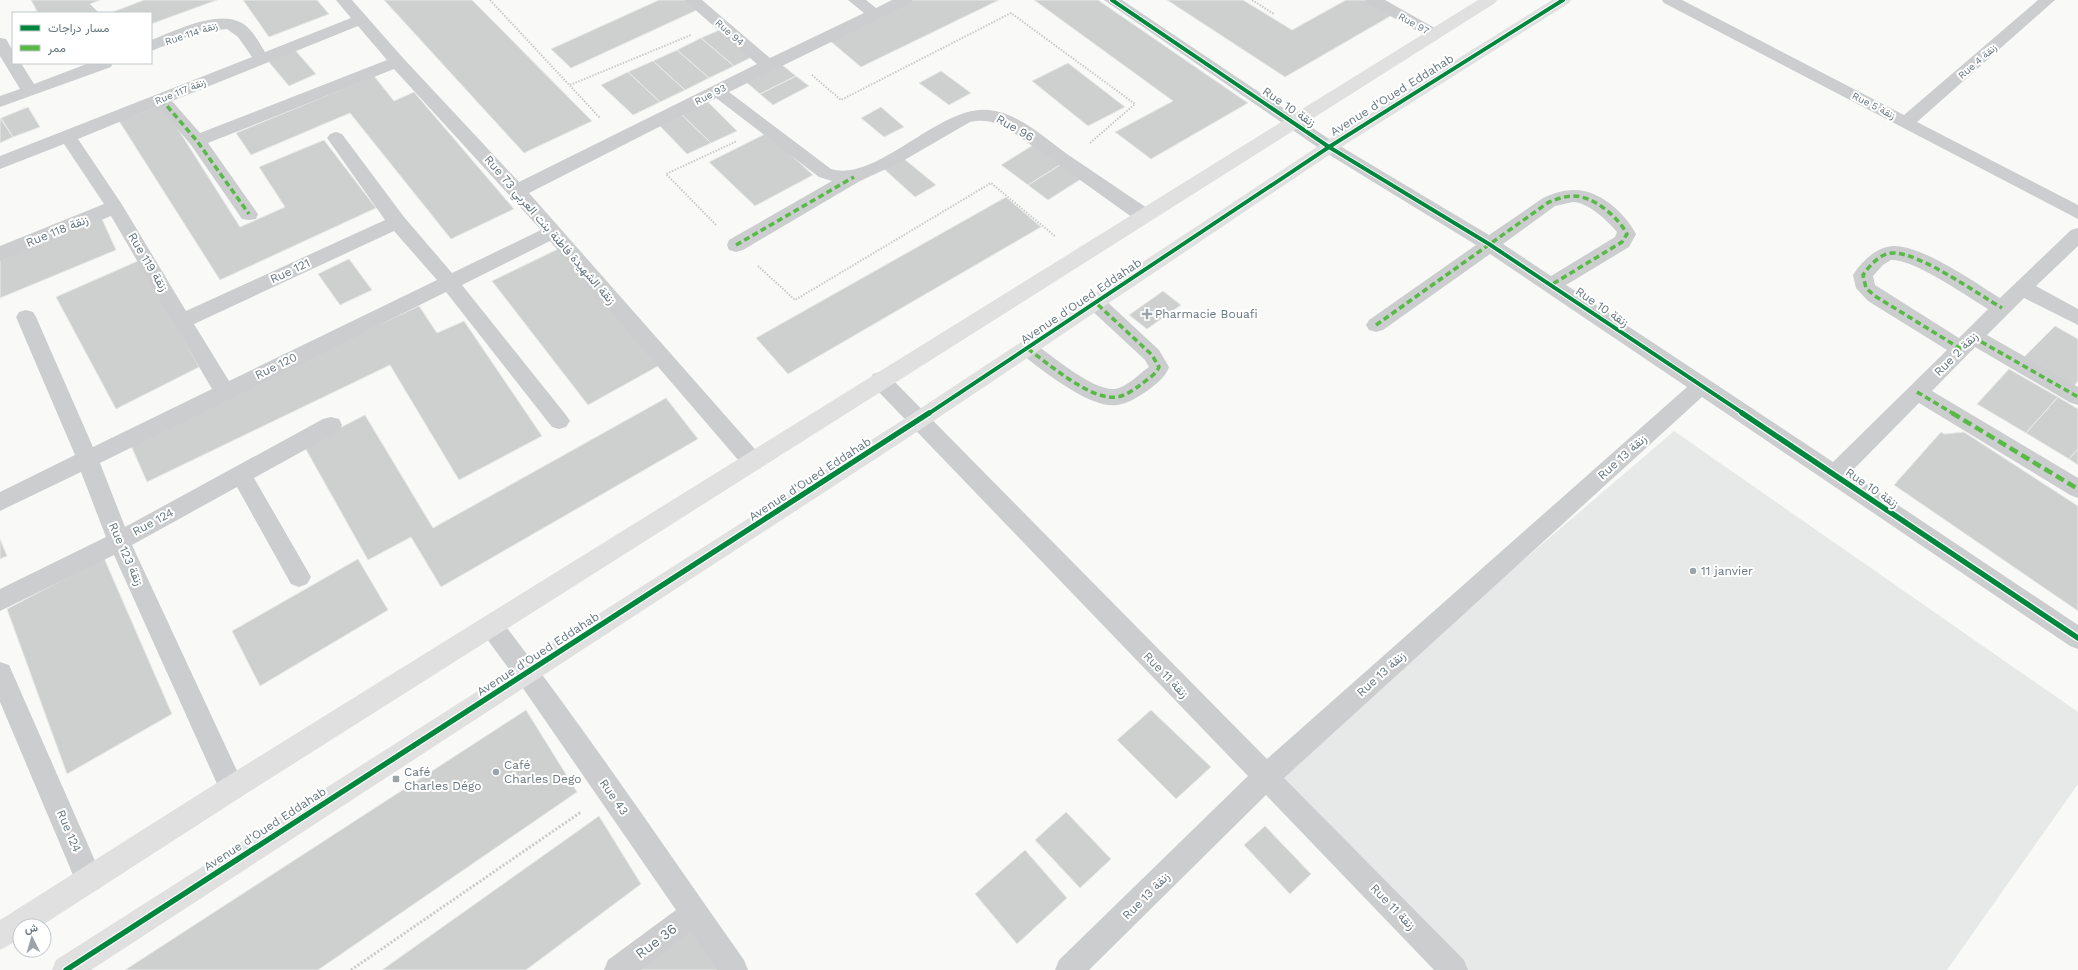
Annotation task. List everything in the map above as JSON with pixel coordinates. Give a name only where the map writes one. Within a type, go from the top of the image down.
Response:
[{"type":"street","name":"Rue 73 زنقة الشهيدة فاطنة بنت العربي","points":[[344,0],[397,62],[517,190],[753,462]]},
{"type":"street","name":"Rue 94","points":[[692,0],[721,23],[768,65]]},
{"type":"street","points":[[856,0],[875,14]]},
{"type":"street","name":"Rue 93","points":[[517,190],[620,141],[768,65],[905,0]]},
{"type":"street","name":"Rue 10 زنقة","points":[[1112,0],[1329,147],[1488,244],[1551,285],[2078,638]]},
{"type":"street","name":"Rue 97","points":[[1374,0],[1434,34]]},
{"type":"street","points":[[0,936],[232,788],[492,627],[880,380],[1490,0]]},
{"type":"street","name":"Avenue d'Oued Eddahab","points":[[66,970],[1028,349],[1095,302],[1329,147],[1563,0]]},
{"type":"street","name":"Rue 5 زنقة","points":[[1670,0],[2078,213]]},
{"type":"street","name":"Rue 4 زنقة","points":[[1906,122],[2047,0]]},
{"type":"street","name":"Rue 117 زنقة","points":[[0,163],[360,20]]},
{"type":"street","name":"Rue 114 زنقة","points":[[152,46],[203,27],[220,23],[231,23],[238,27],[262,58]]},
{"type":"street","points":[[0,43],[12,62]]},
{"type":"street","points":[[197,141],[397,62]]},
{"type":"street","points":[[13,64],[30,91]]},
{"type":"street","points":[[0,102],[102,64]]},
{"type":"street","name":"Rue 96","points":[[717,91],[764,129],[825,173],[838,177],[854,177]]},
{"type":"street","points":[[161,99],[197,141],[249,214]]},
{"type":"street","name":"Rue 96","points":[[736,245],[854,177],[895,158],[965,118],[980,114],[992,114],[1004,119],[1143,215]]},
{"type":"street","name":"Rue 119 زنقة","points":[[67,136],[115,207],[224,391]]},
{"type":"street","points":[[336,138],[397,222],[449,282],[559,421]]},
{"type":"street","points":[[1376,325],[1549,202],[1564,197],[1577,196],[1588,200],[1618,220],[1624,227],[1627,234],[1622,242],[1551,285]]},
{"type":"street","name":"Rue 118 زنقة","points":[[0,254],[115,207]]},
{"type":"street","name":"Rue 121","points":[[182,321],[397,222]]},
{"type":"street","name":"Rue 120","points":[[0,502],[224,391],[552,232]]},
{"type":"street","name":"Rue 2 زنقة","points":[[1834,475],[2002,308],[2078,235]]},
{"type":"street","points":[[2002,308],[1926,264],[1907,256],[1894,253],[1884,255],[1870,265],[1862,275],[1866,288],[1871,292],[1967,343],[2078,397]]},
{"type":"street","points":[[2023,288],[2078,318]]},
{"type":"street","points":[[1028,349],[1092,392],[1105,396],[1115,397],[1128,393],[1157,372],[1159,367],[1152,355],[1095,302]]},
{"type":"street","name":"Rue 123 زنقة","points":[[26,317],[87,459],[119,541],[232,788]]},
{"type":"street","name":"Rue 11 زنقة","points":[[880,380],[1454,970]]},
{"type":"street","name":"Rue 13 زنقة","points":[[1069,970],[1266,777],[1702,386]]},
{"type":"street","points":[[1918,392],[2078,489]]},
{"type":"street","name":"Rue 124","points":[[0,600],[119,541],[331,425]]},
{"type":"street","points":[[241,475],[299,577]]},
{"type":"street","name":"Rue 43","points":[[492,627],[527,673],[611,792],[734,970]]},
{"type":"street","name":"Rue 124","points":[[0,673],[89,879]]},
{"type":"street","name":"Rue 36","points":[[618,970],[695,912]]},
{"type":"path","points":[[490,0],[620,141]]},
{"type":"path","points":[[1252,0],[1274,14]]},
{"type":"path","points":[[789,55],[841,100],[1011,13],[1135,104],[1068,162]]},
{"type":"path","points":[[570,85],[721,23]]},
{"type":"path","points":[[764,129],[666,174],[736,245],[794,300],[991,182],[1079,256]]},
{"type":"path","points":[[351,970],[611,792]]},
{"type":"shaded area","name":"11 janvier","points":[[1674,431],[2078,712],[2078,784],[1947,970],[1458,970],[1267,780]]},
{"type":"building","points":[[31,0],[100,0],[90,4],[98,12],[37,12]]},
{"type":"building","points":[[144,0],[217,0],[152,24],[152,12],[113,12]]},
{"type":"building","points":[[243,0],[317,0],[329,14],[269,37]]},
{"type":"building","points":[[384,0],[472,0],[592,121],[524,153]]},
{"type":"building","points":[[659,0],[685,0],[697,10],[571,68],[551,49]]},
{"type":"building","points":[[914,0],[999,0],[861,67],[829,40]]},
{"type":"building","points":[[1034,0],[1098,0],[1248,103],[1151,159],[1115,132],[1173,101]]},
{"type":"building","points":[[1167,0],[1243,0],[1292,30],[1346,0],[1369,0],[1394,14],[1285,77]]},
{"type":"building","points":[[724,28],[756,55],[734,66],[701,38]]},
{"type":"building","points":[[701,38],[734,66],[709,78],[677,50]]},
{"type":"building","points":[[295,50],[316,74],[289,86],[268,61]]},
{"type":"building","points":[[677,50],[709,78],[685,90],[653,61]]},
{"type":"building","points":[[653,61],[685,90],[660,102],[628,72]]},
{"type":"building","points":[[1068,63],[1125,107],[1088,126],[1032,81]]},
{"type":"building","points":[[781,64],[796,76],[760,94],[746,82]]},
{"type":"building","points":[[941,71],[971,93],[949,105],[919,83]]},
{"type":"building","points":[[628,72],[660,102],[633,115],[601,85]]},
{"type":"building","points":[[374,76],[394,101],[414,92],[514,209],[451,239],[350,113],[251,155],[236,133]]},
{"type":"building","points":[[796,76],[809,86],[773,105],[760,94]]},
{"type":"building","points":[[706,100],[737,131],[711,143],[679,112]]},
{"type":"building","points":[[162,104],[240,227],[285,207],[259,167],[324,140],[376,208],[220,280],[119,121]]},
{"type":"building","points":[[28,107],[40,127],[13,137],[1,118]]},
{"type":"building","points":[[881,107],[904,127],[884,137],[861,118]]},
{"type":"building","points":[[679,112],[711,143],[687,154],[656,122]]},
{"type":"building","points":[[0,118],[13,137],[0,143]]},
{"type":"building","points":[[767,133],[813,175],[755,206],[709,162]]},
{"type":"building","points":[[1033,145],[1060,165],[1028,185],[1001,165]]},
{"type":"building","points":[[903,158],[936,185],[915,197],[883,168]]},
{"type":"building","points":[[1060,165],[1081,179],[1048,200],[1028,185]]},
{"type":"building","points":[[1006,197],[1041,227],[788,374],[756,338]]},
{"type":"building","points":[[102,219],[116,250],[0,298],[0,260]]},
{"type":"building","points":[[560,248],[660,365],[588,405],[492,281]]},
{"type":"building","points":[[349,259],[372,290],[340,305],[318,274]]},
{"type":"building","points":[[140,260],[199,367],[116,409],[56,297]]},
{"type":"building","points":[[1163,291],[1181,305],[1147,329],[1129,315]]},
{"type":"building","points":[[419,306],[437,333],[464,321],[542,436],[459,480],[390,365],[147,482],[129,441]]},
{"type":"building","points":[[2055,326],[2078,339],[2078,381],[2074,386],[2024,357]]},
{"type":"building","points":[[2009,369],[2058,397],[2026,433],[1977,404]]},
{"type":"building","points":[[2058,397],[2078,409],[2078,449],[2069,459],[2026,433]]},
{"type":"building","points":[[666,398],[698,439],[441,587],[411,537],[368,560],[304,446],[365,415],[433,528]]},
{"type":"building","points":[[1941,432],[1944,434],[1964,432],[2078,506],[2078,611],[1894,485]]},
{"type":"building","points":[[2078,449],[2078,465],[2069,459]]},
{"type":"building","points":[[0,539],[7,556],[0,559]]},
{"type":"building","points":[[104,558],[172,714],[67,774],[7,609]]},
{"type":"building","points":[[358,559],[388,610],[260,686],[232,631]]},
{"type":"building","points":[[526,710],[577,792],[318,970],[125,970]]},
{"type":"building","points":[[1151,710],[1211,767],[1176,799],[1117,740]]},
{"type":"building","points":[[1066,812],[1111,859],[1080,888],[1035,840]]},
{"type":"building","points":[[599,816],[641,884],[526,970],[382,970]]},
{"type":"building","points":[[1265,826],[1311,874],[1290,894],[1244,845]]},
{"type":"building","points":[[1025,850],[1067,898],[1017,944],[975,894]]},
{"type":"building","points":[[694,928],[721,970],[639,970]]},
{"type":"marked path","points":[[161,99],[197,141],[249,214]]},
{"type":"marked path","points":[[736,245],[854,177]]},
{"type":"marked path","points":[[1376,325],[1549,202],[1569,196],[1582,197],[1590,200],[1613,216],[1624,228],[1627,234],[1622,242],[1551,285]]},
{"type":"marked path","points":[[1961,349],[1875,296],[1866,288],[1863,275],[1869,267],[1876,260],[1885,255],[1895,253],[1905,255],[1933,267],[2002,308]]},
{"type":"marked path","points":[[1028,349],[1058,371],[1084,387],[1108,397],[1117,397],[1128,393],[1157,372],[1159,367],[1152,355],[1095,302]]},
{"type":"marked path","points":[[1973,337],[2078,397]]},
{"type":"marked path","points":[[1917,392],[2078,489]]},
{"type":"cycle path","points":[[1112,0],[1329,147],[1489,244],[2078,638]]},
{"type":"cycle path","points":[[66,970],[919,420],[1329,147],[1563,0]]},
{"type":"place","name":"Pharmacie Bouafi","points":[[1147,314]]},
{"type":"place","name":"11 janvier","points":[[1693,571]]},
{"type":"place","name":"Café Charles Dego","points":[[496,772]]},
{"type":"place","name":"Café Charles Dégo","points":[[396,779]]}]
